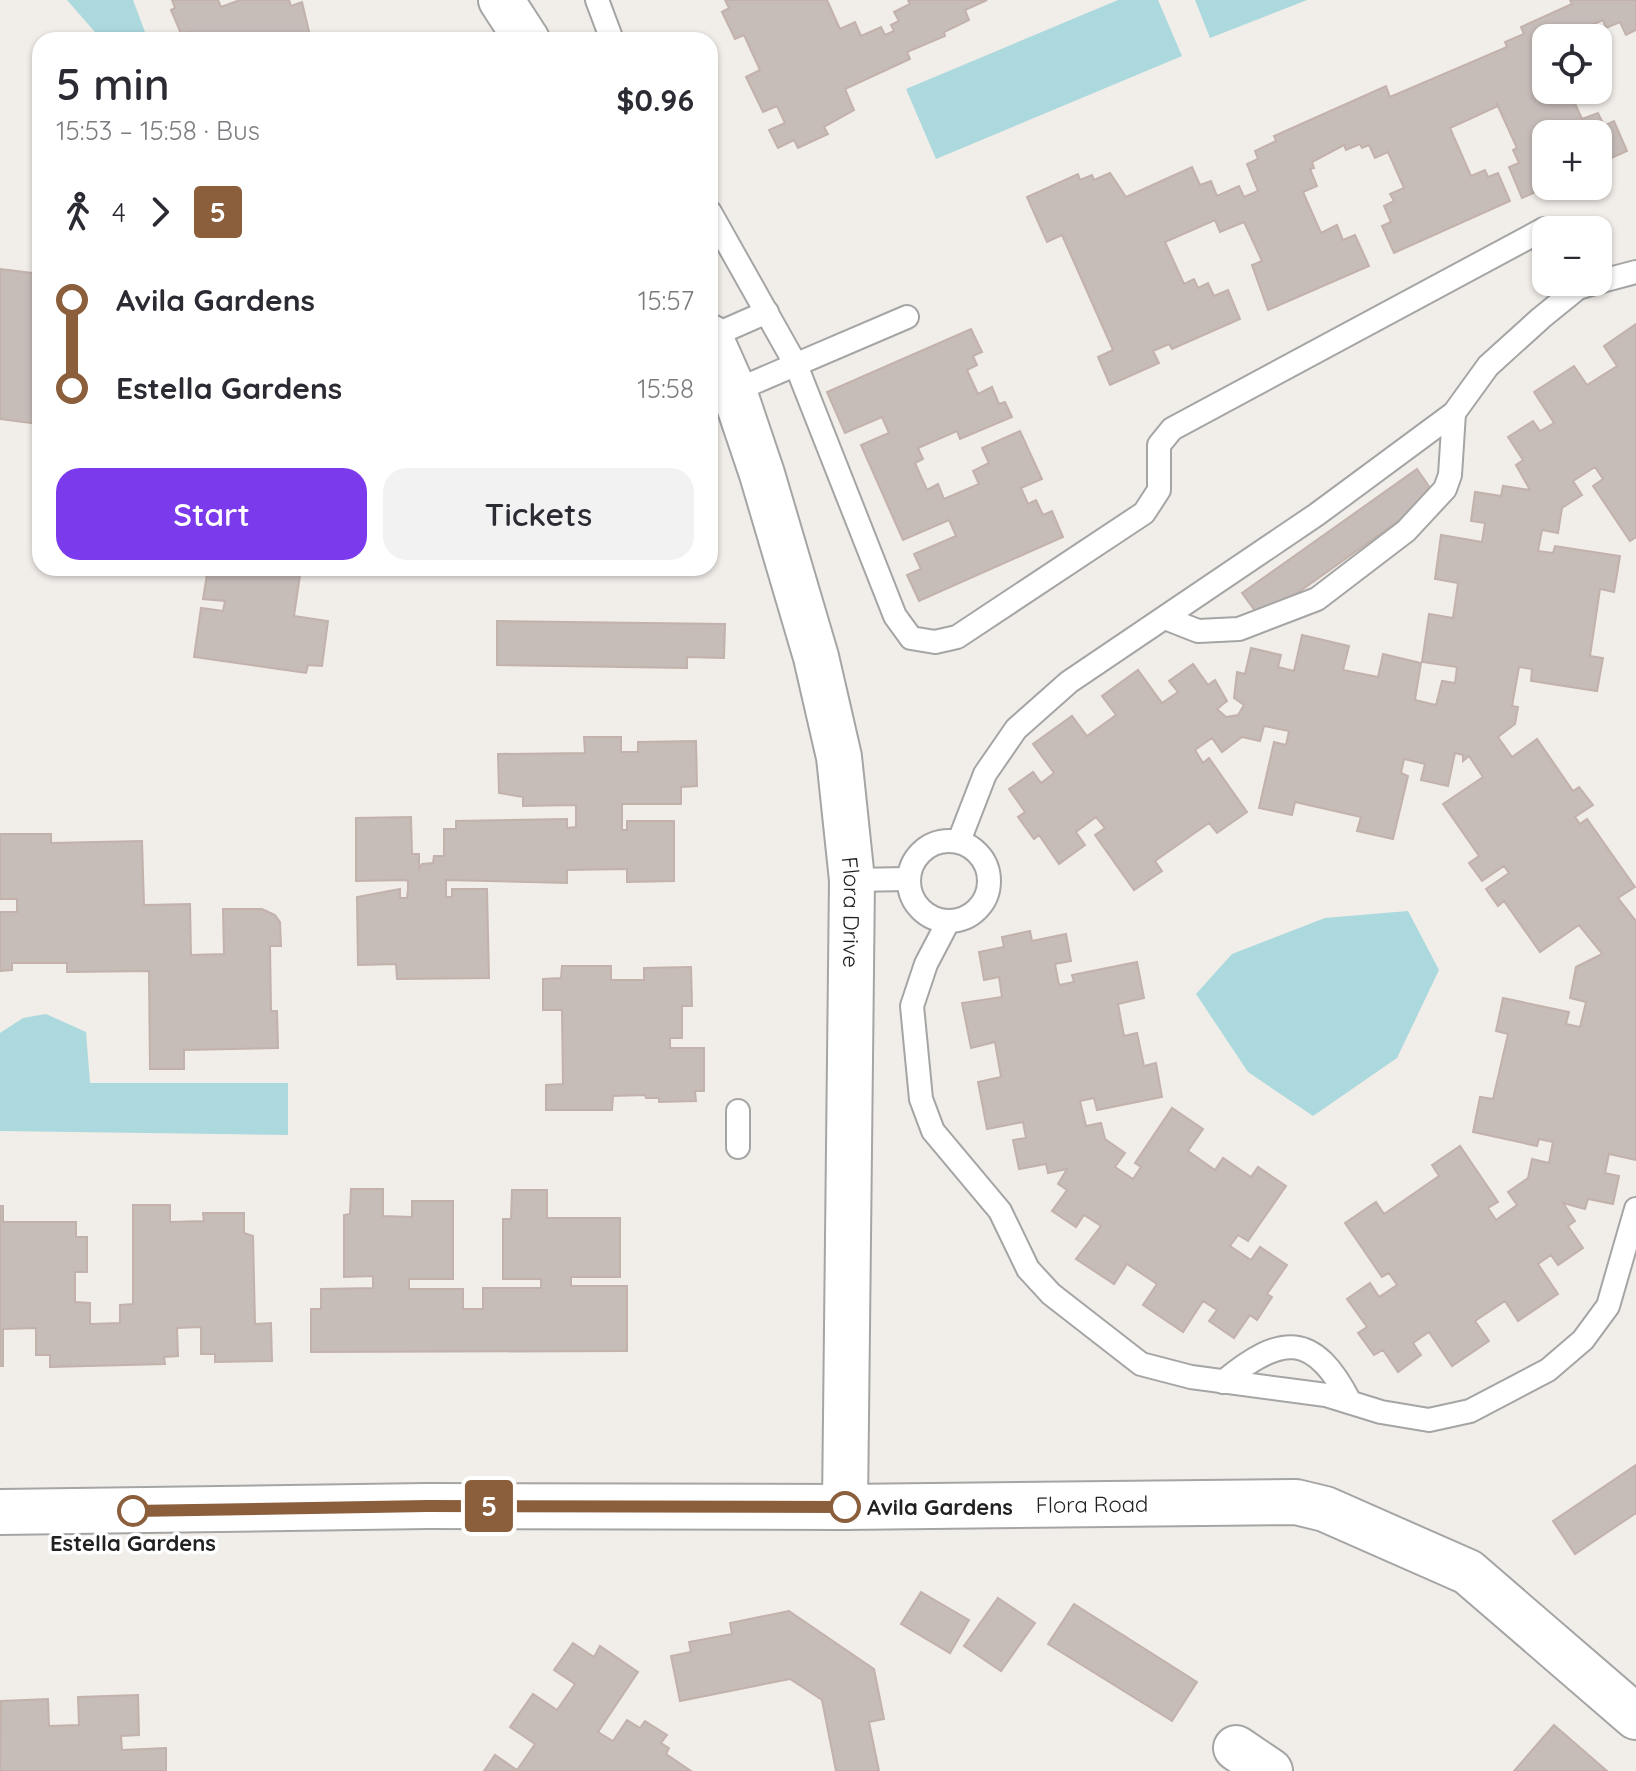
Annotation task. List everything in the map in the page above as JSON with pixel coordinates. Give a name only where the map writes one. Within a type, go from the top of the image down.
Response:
[{"type":"street","points":[[501,0],[522,32]]},
{"type":"street","name":"Flora Drive","points":[[718,355],[734,391],[816,657],[839,757],[852,880],[845,1507]]},
{"type":"street","name":"Flora Road","points":[[0,1512],[427,1506],[1310,1504],[1468,1572],[1636,1717]]},
{"type":"lane","points":[[597,0],[609,32]]},
{"type":"lane","points":[[718,226],[796,365],[895,616],[911,638],[935,642],[957,637],[1144,513],[1159,490],[1159,445],[1172,429],[1532,235]]},
{"type":"lane","points":[[1612,278],[1636,272]]},
{"type":"lane","points":[[959,841],[985,774],[1016,729],[1069,682],[1165,618],[1454,413],[1488,366],[1569,296]]},
{"type":"lane","points":[[718,333],[767,312]]},
{"type":"lane","points":[[734,391],[907,317]]},
{"type":"lane","points":[[1165,618],[1198,631],[1239,629],[1279,617],[1317,599],[1406,531],[1445,489],[1450,475],[1454,413]]},
{"type":"lane","points":[[940,841],[959,841],[974,849],[985,862],[989,877],[987,894],[978,908],[964,918],[948,922],[932,918],[919,909],[910,895],[908,879],[912,862],[924,848],[940,841]]},
{"type":"lane","points":[[852,880],[908,879]]},
{"type":"lane","points":[[948,922],[926,964],[912,1006],[921,1099],[933,1131],[1000,1211],[1028,1269],[1051,1294],[1141,1364],[1164,1372],[1223,1382],[1326,1395],[1429,1420],[1470,1411],[1548,1370],[1583,1340],[1608,1306],[1636,1209]]},
{"type":"lane","points":[[738,1111],[738,1147]]},
{"type":"lane","points":[[1223,1382],[1250,1360],[1273,1350],[1292,1347],[1311,1351],[1323,1359],[1350,1402]]},
{"type":"water","points":[[67,0],[133,0],[145,32],[95,32]]},
{"type":"water","points":[[1118,0],[1158,0],[1182,56],[936,159],[906,89]]},
{"type":"water","points":[[1195,0],[1307,0],[1210,38]]},
{"type":"water","points":[[1408,911],[1439,970],[1397,1058],[1313,1116],[1248,1072],[1196,994],[1232,954],[1325,918]]},
{"type":"water","points":[[46,1014],[86,1032],[90,1083],[288,1083],[288,1135],[0,1131],[0,1033],[23,1018]]},
{"type":"building","points":[[172,0],[218,0],[221,7],[240,0],[289,0],[291,6],[302,2],[309,32],[180,32],[171,10],[175,8]]},
{"type":"building","points":[[725,0],[827,0],[840,29],[855,22],[861,36],[881,27],[885,35],[894,31],[891,25],[899,21],[894,12],[910,4],[908,0],[987,0],[965,10],[969,20],[944,32],[945,36],[907,52],[910,59],[845,89],[854,110],[824,127],[828,134],[798,148],[794,140],[778,148],[769,130],[785,123],[777,106],[763,112],[746,77],[760,70],[744,35],[735,39],[722,12],[729,8]]},
{"type":"building","points":[[1570,0],[1636,0],[1636,30],[1626,35],[1620,22],[1612,25],[1604,24],[1603,20],[1594,24],[1532,24],[1532,104],[1575,104],[1582,119],[1598,113],[1601,120],[1532,120],[1532,194],[1522,198],[1509,167],[1519,163],[1513,150],[1517,148],[1498,106],[1450,128],[1471,176],[1485,170],[1488,177],[1498,173],[1510,201],[1394,253],[1382,226],[1391,222],[1384,206],[1394,201],[1390,194],[1404,188],[1388,152],[1375,158],[1369,145],[1362,148],[1360,144],[1346,150],[1344,145],[1312,162],[1314,168],[1310,169],[1317,186],[1303,192],[1321,233],[1337,225],[1343,240],[1355,235],[1369,266],[1268,310],[1252,265],[1262,261],[1244,222],[1220,232],[1215,220],[1165,242],[1184,284],[1194,279],[1198,288],[1208,283],[1214,296],[1228,290],[1240,319],[1172,349],[1169,344],[1153,351],[1159,363],[1110,385],[1098,357],[1113,350],[1062,235],[1047,242],[1027,197],[1078,174],[1080,180],[1092,175],[1094,180],[1110,173],[1126,197],[1192,167],[1200,185],[1211,181],[1217,196],[1239,186],[1244,197],[1258,191],[1247,164],[1258,159],[1255,151],[1276,141],[1274,136],[1386,86],[1390,97],[1507,47],[1505,42],[1524,34],[1521,27],[1572,4]]},
{"type":"building","points":[[1614,121],[1627,151],[1612,158]]},
{"type":"building","points":[[0,269],[32,273],[32,423],[0,419]]},
{"type":"building","points":[[1636,324],[1636,537],[1630,541],[1593,486],[1603,479],[1595,467],[1573,481],[1582,495],[1562,508],[1558,533],[1542,530],[1538,551],[1553,553],[1555,546],[1620,556],[1614,592],[1600,589],[1590,656],[1603,658],[1597,691],[1531,681],[1532,669],[1519,667],[1512,706],[1518,707],[1515,724],[1498,737],[1512,757],[1537,739],[1573,791],[1579,787],[1593,805],[1575,817],[1580,824],[1587,819],[1635,887],[1618,898],[1636,921],[1636,1160],[1609,1154],[1605,1173],[1619,1176],[1613,1204],[1588,1199],[1585,1209],[1563,1203],[1575,1221],[1568,1226],[1583,1248],[1558,1265],[1551,1255],[1538,1264],[1558,1294],[1518,1321],[1505,1301],[1475,1321],[1489,1341],[1452,1366],[1429,1332],[1413,1343],[1421,1355],[1398,1372],[1383,1350],[1374,1355],[1358,1333],[1367,1327],[1347,1299],[1370,1283],[1379,1297],[1397,1285],[1389,1273],[1382,1277],[1345,1223],[1376,1202],[1384,1214],[1439,1176],[1432,1165],[1460,1146],[1498,1202],[1488,1208],[1496,1220],[1517,1205],[1508,1192],[1528,1178],[1532,1159],[1549,1163],[1553,1142],[1539,1139],[1537,1146],[1473,1132],[1480,1097],[1493,1099],[1508,1034],[1496,1031],[1503,998],[1569,1012],[1566,1024],[1580,1027],[1586,1002],[1570,998],[1576,967],[1602,954],[1600,951],[1579,925],[1540,952],[1504,901],[1498,906],[1486,889],[1509,873],[1504,866],[1482,881],[1469,863],[1479,856],[1443,804],[1483,777],[1469,756],[1463,761],[1463,755],[1455,753],[1448,786],[1421,780],[1425,764],[1404,759],[1401,773],[1408,776],[1393,839],[1357,831],[1361,817],[1295,802],[1292,815],[1259,808],[1274,742],[1286,745],[1289,731],[1264,726],[1260,741],[1242,737],[1222,752],[1212,738],[1195,750],[1203,763],[1209,758],[1247,812],[1217,833],[1209,823],[1155,861],[1162,871],[1134,890],[1095,835],[1105,828],[1096,817],[1076,832],[1085,845],[1059,864],[1039,835],[1034,839],[1018,817],[1025,812],[1009,789],[1033,772],[1041,783],[1054,773],[1033,744],[1072,716],[1087,736],[1116,715],[1102,696],[1138,670],[1162,703],[1178,692],[1169,681],[1193,664],[1208,685],[1215,680],[1227,701],[1217,709],[1226,717],[1238,715],[1244,705],[1234,698],[1237,672],[1245,674],[1251,648],[1281,655],[1278,667],[1294,671],[1302,635],[1349,646],[1343,670],[1378,677],[1383,654],[1421,663],[1415,700],[1436,705],[1442,681],[1455,683],[1457,667],[1422,662],[1429,614],[1453,618],[1458,583],[1435,579],[1441,535],[1482,542],[1485,523],[1471,521],[1475,492],[1501,496],[1503,486],[1530,490],[1516,465],[1523,460],[1508,437],[1533,421],[1540,431],[1554,423],[1534,392],[1574,366],[1587,385],[1617,366],[1604,346]]},
{"type":"building","points":[[971,329],[982,352],[973,356],[977,365],[967,370],[978,394],[992,387],[999,404],[1005,402],[1012,417],[960,439],[957,431],[918,448],[923,459],[915,463],[927,490],[938,484],[944,499],[979,484],[973,471],[989,463],[982,448],[1020,431],[1042,479],[1021,488],[1028,504],[1036,500],[1043,515],[1052,511],[1063,537],[919,601],[907,575],[921,569],[914,554],[956,536],[949,520],[903,540],[861,445],[889,433],[882,417],[845,433],[827,392]]},
{"type":"building","points":[[1417,469],[1435,495],[1261,619],[1242,593]]},
{"type":"building","points":[[207,576],[300,576],[294,616],[328,621],[322,666],[308,665],[306,673],[194,657],[201,608],[223,611],[225,601],[203,599]]},
{"type":"building","points":[[497,621],[725,624],[724,658],[687,657],[687,668],[497,665]]},
{"type":"building","points":[[584,737],[621,737],[621,752],[638,752],[638,742],[696,741],[697,786],[681,787],[681,804],[622,804],[622,830],[627,830],[627,821],[674,821],[674,881],[627,882],[627,869],[567,870],[567,883],[446,880],[446,897],[452,897],[452,889],[487,889],[489,978],[397,979],[396,964],[358,965],[357,897],[400,889],[400,898],[407,898],[408,881],[356,881],[356,818],[411,817],[412,854],[419,854],[419,869],[422,864],[433,863],[434,856],[444,856],[444,829],[456,829],[456,821],[567,819],[567,828],[576,827],[576,805],[523,806],[523,797],[499,793],[498,754],[585,753]]},
{"type":"building","points":[[0,834],[51,834],[51,843],[142,841],[144,905],[190,904],[191,955],[224,954],[223,909],[262,909],[275,915],[280,922],[281,946],[270,946],[271,1011],[277,1011],[278,1048],[184,1050],[184,1069],[150,1069],[149,971],[67,972],[67,963],[12,963],[12,970],[0,971],[0,912],[17,912],[17,899],[0,899]]},
{"type":"building","points":[[1030,931],[1032,941],[1066,934],[1071,961],[1055,964],[1059,985],[1074,982],[1072,975],[1137,962],[1144,998],[1118,1004],[1124,1036],[1137,1033],[1144,1066],[1156,1063],[1162,1097],[1097,1110],[1094,1098],[1080,1101],[1086,1126],[1101,1123],[1105,1139],[1125,1153],[1115,1167],[1133,1179],[1141,1167],[1135,1163],[1172,1108],[1203,1129],[1188,1151],[1215,1170],[1223,1158],[1251,1177],[1258,1167],[1286,1186],[1248,1241],[1238,1235],[1230,1246],[1251,1260],[1260,1247],[1287,1265],[1267,1294],[1272,1297],[1257,1320],[1250,1315],[1234,1338],[1209,1321],[1217,1310],[1203,1301],[1183,1332],[1143,1305],[1157,1284],[1127,1264],[1114,1284],[1076,1259],[1101,1226],[1084,1215],[1076,1227],[1052,1211],[1067,1190],[1058,1184],[1067,1169],[1048,1173],[1046,1164],[1019,1169],[1013,1140],[1026,1138],[1023,1122],[987,1129],[978,1082],[1001,1077],[995,1042],[971,1048],[962,1003],[1002,997],[999,977],[984,980],[979,952],[1004,947],[1002,937]]},
{"type":"building","points":[[562,966],[611,966],[611,980],[644,980],[644,968],[691,967],[692,1006],[682,1006],[682,1038],[670,1038],[670,1048],[704,1048],[704,1091],[695,1091],[696,1101],[659,1102],[659,1098],[646,1098],[645,1095],[613,1096],[612,1110],[546,1110],[546,1085],[563,1084],[562,1010],[543,1010],[543,979],[561,978]]},
{"type":"building","points":[[351,1189],[383,1189],[383,1216],[412,1217],[412,1201],[453,1201],[453,1279],[409,1279],[409,1289],[463,1289],[463,1309],[483,1309],[483,1288],[541,1288],[541,1279],[503,1279],[503,1219],[511,1219],[512,1190],[547,1190],[547,1218],[620,1218],[620,1277],[571,1277],[571,1286],[627,1286],[627,1351],[311,1352],[311,1309],[321,1309],[321,1289],[373,1288],[373,1276],[344,1277],[344,1215],[350,1214]]},
{"type":"building","points":[[133,1205],[170,1205],[170,1222],[204,1221],[203,1213],[244,1213],[244,1233],[253,1236],[255,1324],[271,1323],[272,1361],[215,1362],[215,1354],[201,1354],[201,1327],[177,1328],[178,1356],[164,1357],[165,1364],[50,1367],[50,1355],[36,1355],[36,1328],[3,1329],[3,1366],[0,1366],[0,1206],[3,1206],[3,1222],[76,1222],[76,1237],[87,1237],[87,1272],[75,1272],[75,1302],[90,1303],[90,1324],[120,1323],[120,1305],[133,1304]]},
{"type":"building","points":[[1636,1465],[1636,1513],[1575,1554],[1553,1521]]},
{"type":"building","points":[[921,1592],[969,1620],[950,1653],[901,1624]]},
{"type":"building","points":[[998,1598],[1035,1623],[1001,1671],[964,1646]]},
{"type":"building","points":[[1074,1604],[1197,1682],[1172,1721],[1048,1644]]},
{"type":"building","points":[[789,1611],[874,1669],[884,1719],[869,1722],[879,1771],[836,1771],[822,1700],[790,1679],[680,1701],[671,1656],[691,1652],[689,1642],[732,1634],[730,1623]]},
{"type":"building","points":[[573,1643],[594,1657],[600,1646],[638,1672],[598,1732],[613,1741],[627,1720],[640,1728],[645,1721],[667,1735],[661,1743],[669,1748],[666,1754],[691,1771],[484,1771],[495,1755],[517,1770],[535,1744],[510,1727],[533,1694],[557,1710],[575,1684],[554,1670]]},
{"type":"building","points":[[138,1695],[139,1735],[121,1736],[122,1750],[166,1748],[166,1771],[0,1771],[1,1701],[48,1699],[49,1726],[79,1725],[78,1697]]},
{"type":"building","points":[[1554,1725],[1607,1771],[1514,1771]]},
{"type":"bus line","name":"5","points":[[133,1511],[427,1506],[845,1507]]},
{"type":"place","name":"Avila Gardens","points":[[845,1507]]},
{"type":"place","name":"Estella Gardens","points":[[133,1511]]}]
